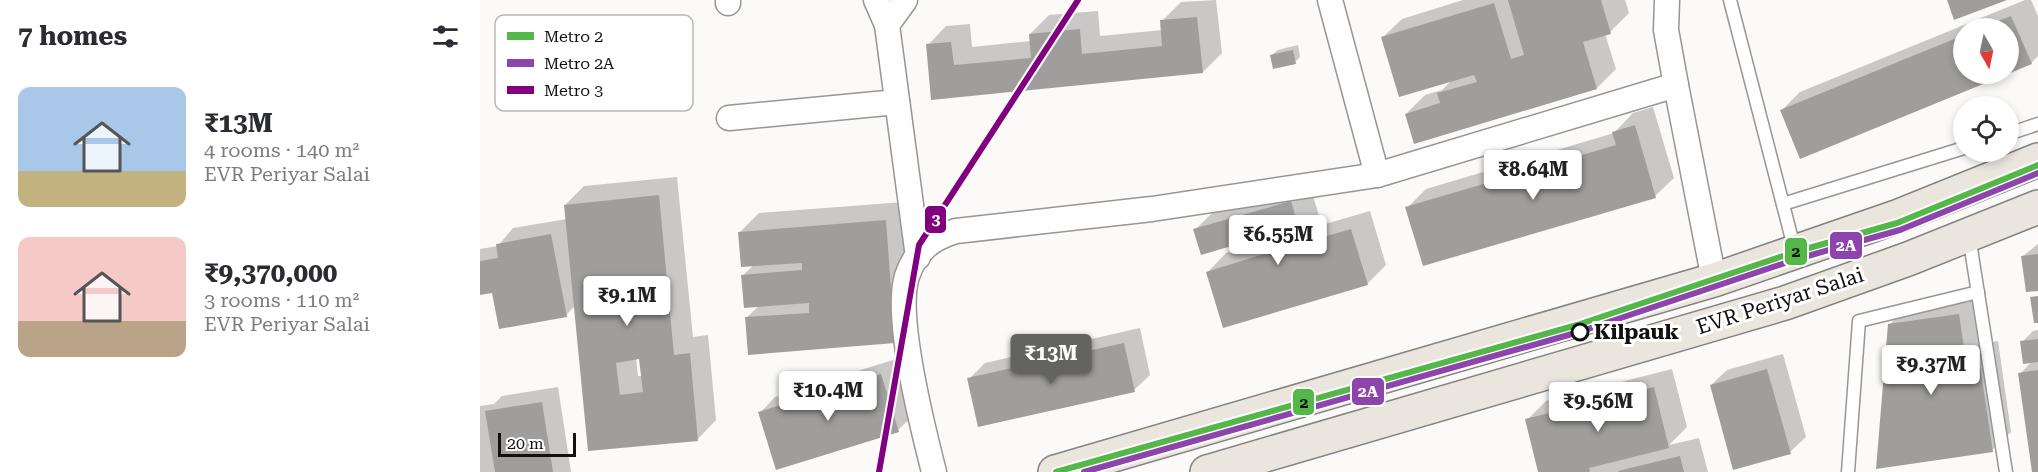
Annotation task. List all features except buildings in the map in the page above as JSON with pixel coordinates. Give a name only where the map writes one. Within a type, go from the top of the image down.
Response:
[{"type":"main road","name":"EVR Periyar Salai","points":[[1055,472],[1141,460],[1714,280],[1899,216],[2038,160]]},
{"type":"main road","name":"EVR Periyar Salai","points":[[1207,472],[1785,303],[2038,207]]},
{"type":"street","points":[[876,0],[887,25],[918,257]]},
{"type":"street","points":[[887,25],[905,0]]},
{"type":"street","points":[[1330,0],[1377,175]]},
{"type":"street","points":[[1667,0],[1666,30],[1714,280]]},
{"type":"street","points":[[934,472],[916,404],[903,298],[906,277],[918,257],[935,238],[956,231],[1152,209],[1377,175],[1676,85]]},
{"type":"street","points":[[729,118],[897,102]]},
{"type":"lane","points":[[1730,0],[1795,252]]},
{"type":"lane","points":[[2019,130],[2038,124]]},
{"type":"lane","points":[[1783,204],[1953,151]]},
{"type":"lane","points":[[1968,235],[2006,472]]},
{"type":"lane","points":[[1848,472],[1859,321],[1978,292]]},
{"type":"metro line","name":"3","points":[[879,472],[919,245],[1078,0]]},
{"type":"metro line","name":"2","points":[[1056,472],[1577,325],[1795,252],[1897,223],[2038,165]]},
{"type":"metro line","name":"2A","points":[[1084,472],[1579,332],[1797,259],[1900,230],[2038,173]]},
{"type":"place","name":"Kilpauk","points":[[1580,332]]}]
